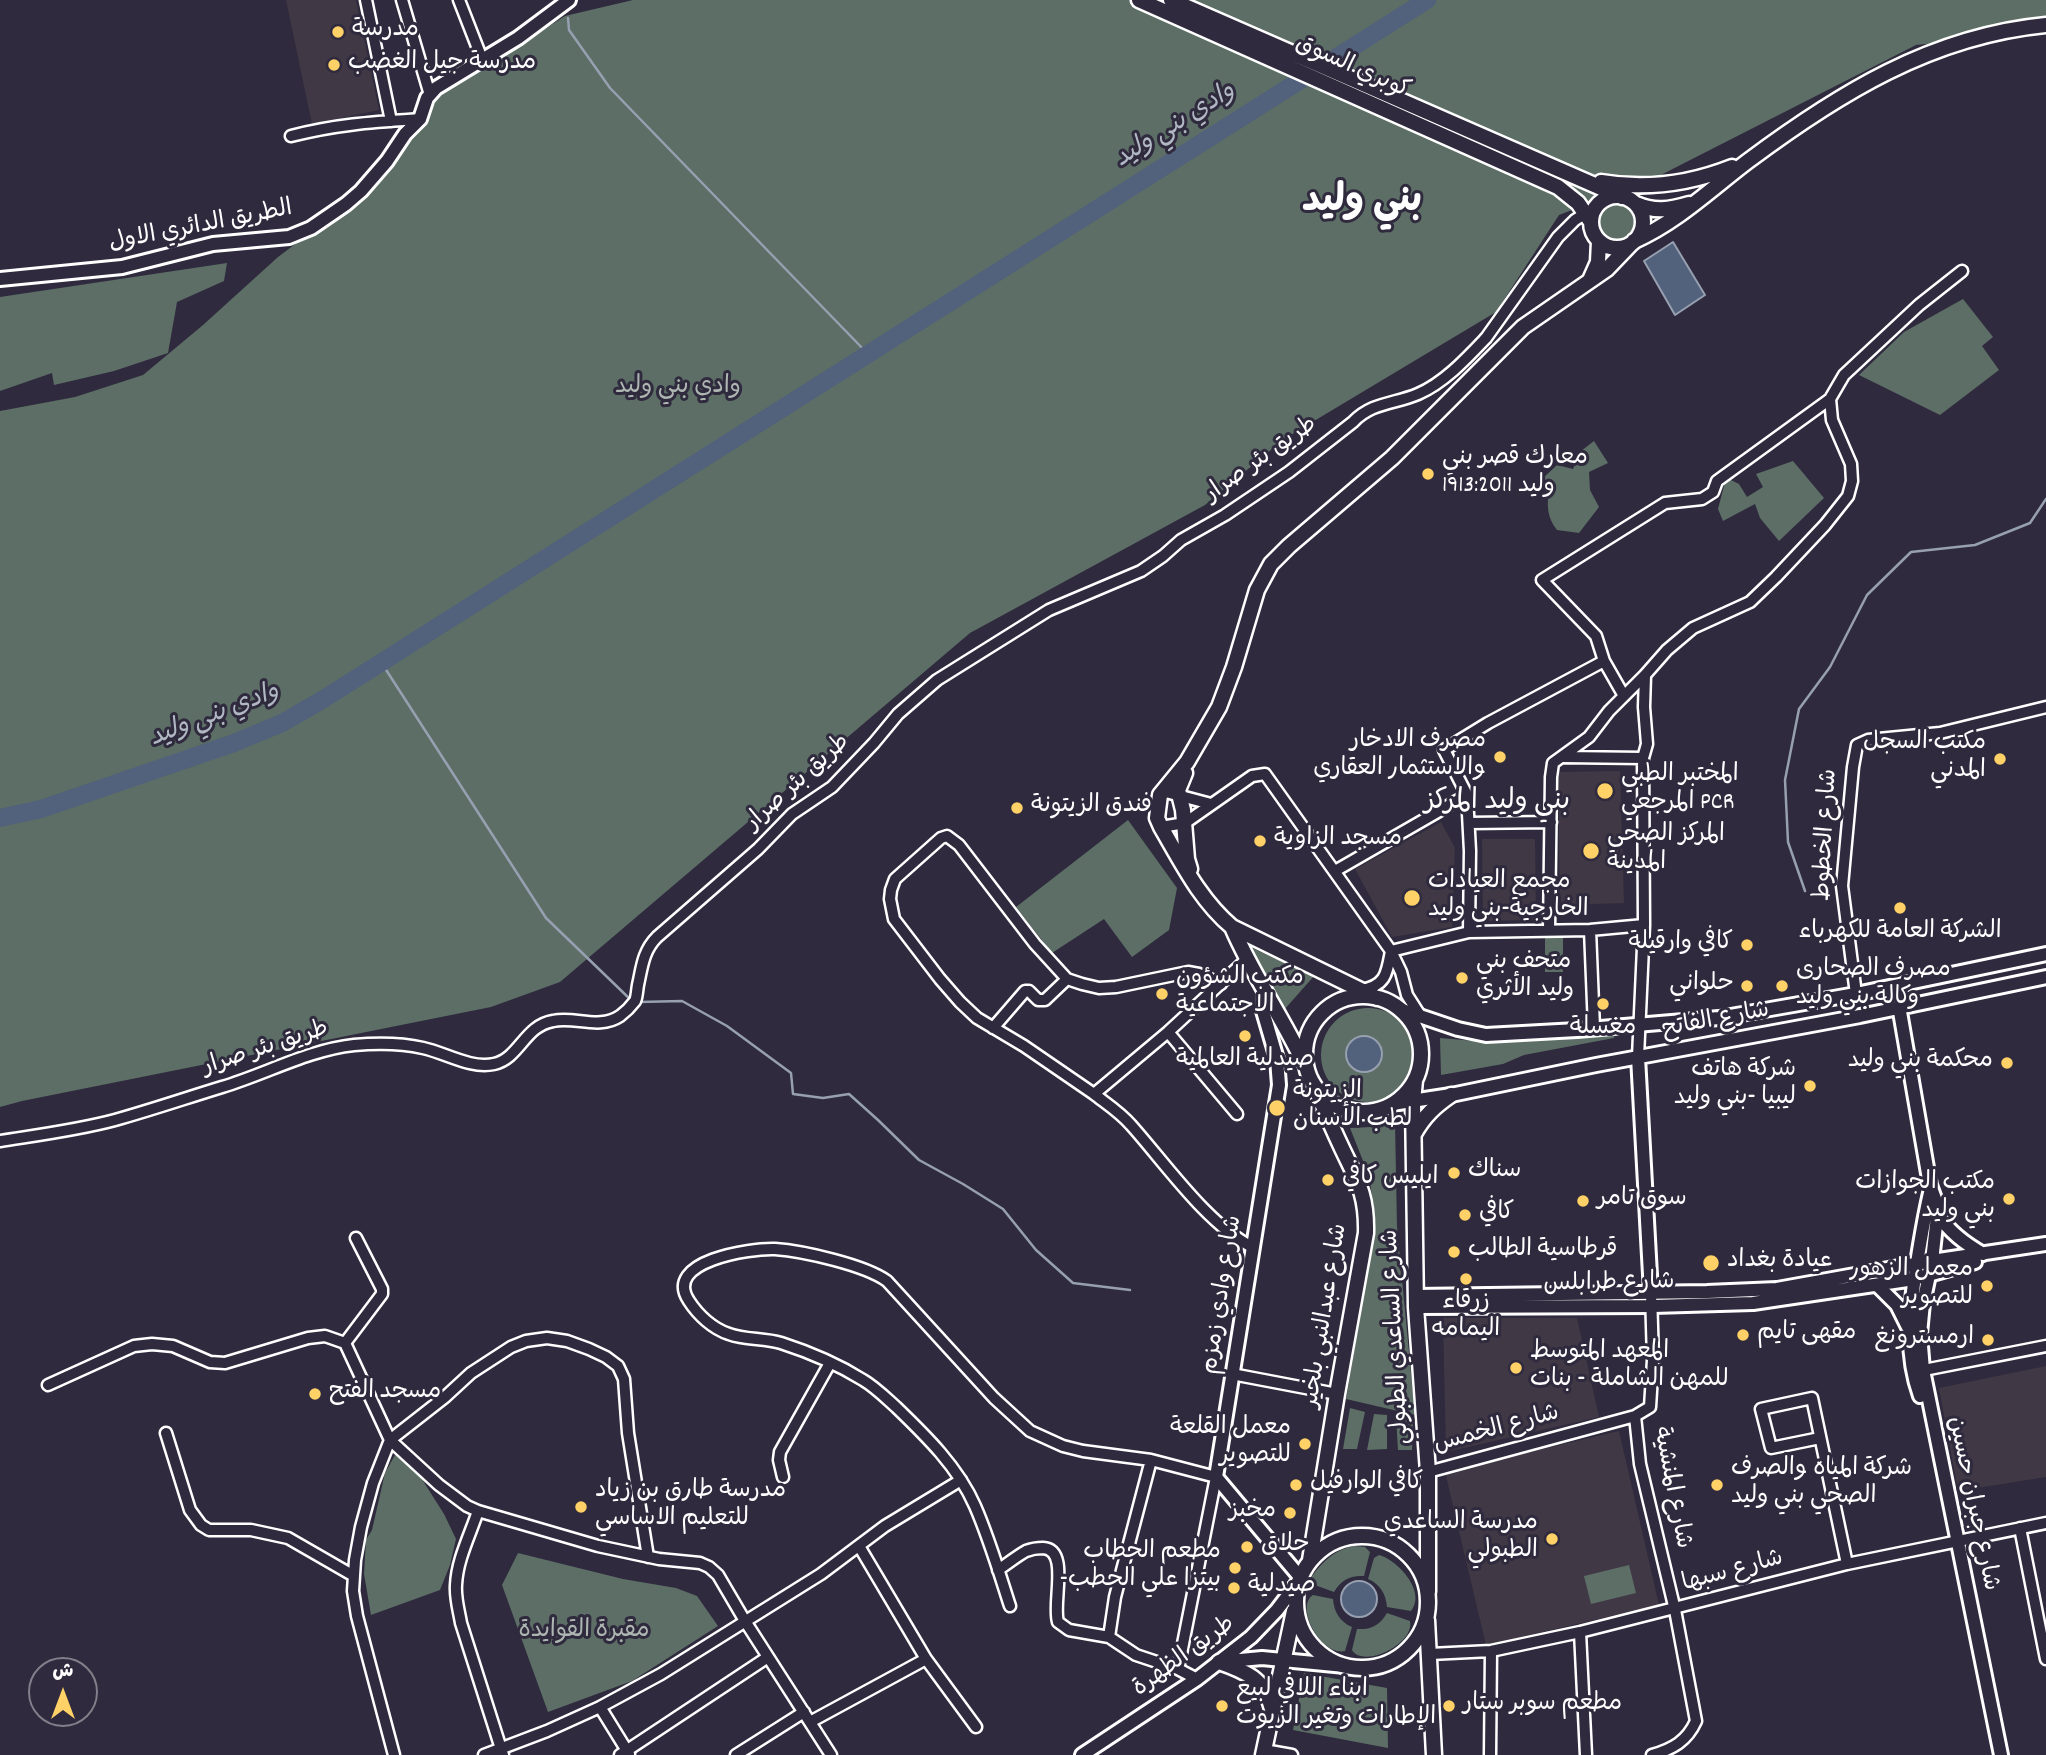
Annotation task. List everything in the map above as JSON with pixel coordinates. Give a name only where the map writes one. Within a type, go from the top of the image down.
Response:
[{"type":"highway","name":"كوبري السوق","points":[[1139,0],[1546,181],[1568,194],[1590,215]]},
{"type":"highway","name":"كوبري السوق","points":[[1171,0],[1576,177]]},
{"type":"highway","points":[[1622,197],[1606,199],[1590,215],[1593,232],[1599,241],[1614,248],[1632,243],[1672,221],[1749,160],[1855,89],[1910,60],[1969,39],[2046,25]]},
{"type":"highway","points":[[1576,177],[1614,184],[1666,186],[1719,172],[1749,160]]},
{"type":"highway","points":[[1576,177],[1653,210],[1662,211],[1693,203]]},
{"type":"highway","points":[[1232,927],[1246,960],[1292,1039],[1315,1087],[1332,1103],[1347,1110],[1364,1112],[1392,1104],[1404,1095],[1415,1080],[1420,1062],[1420,1043],[1413,1026],[1399,1009],[1232,927],[1218,915],[1194,884],[1161,827],[1157,811],[1162,791],[1187,762],[1219,707],[1229,685],[1257,590],[1271,564],[1392,458],[1523,327],[1616,262],[1640,235],[1643,219],[1636,204]]},
{"type":"highway","points":[[1589,281],[1598,262],[1599,241]]},
{"type":"highway","points":[[1187,762],[1178,790],[1185,823],[1187,859],[1194,884]]},
{"type":"highway","points":[[1307,1069],[1307,1038],[1317,1018],[1344,999],[1377,998]]},
{"type":"highway","name":"شارع الساعدي الطبولي","points":[[1415,1080],[1416,1302],[1428,1472],[1428,1592]]},
{"type":"highway","name":"شارع عبدالنبي بلخير","points":[[1310,1560],[1367,1233],[1367,1217],[1360,1183],[1315,1087]]},
{"type":"highway","points":[[1414,1135],[1433,1108],[1451,1096]]},
{"type":"highway","points":[[1263,1753],[1299,1579],[1310,1560],[1321,1550],[1334,1542],[1361,1536],[1375,1537],[1400,1547],[1410,1556],[1425,1579],[1428,1592],[1434,1755]]},
{"type":"highway","points":[[1296,1603],[1300,1624],[1310,1643],[1326,1657],[1345,1666],[1373,1668],[1398,1658],[1418,1639],[1427,1614]]},
{"type":"highway","points":[[1219,1662],[1253,1676],[1264,1687],[1272,1712]]},
{"type":"main road","name":"الطريق الدائري الاول","points":[[0,279],[121,267],[214,244],[289,237],[320,222],[361,191],[387,161],[405,134],[420,120],[430,95],[446,80],[518,38],[567,1]]},
{"type":"main road","name":"شارع الفاتح","points":[[1399,1009],[1486,1035],[1594,1028],[1746,1014],[2046,954]]},
{"type":"main road","name":"شارع الفاتح","points":[[1392,1104],[1451,1096],[2046,977]]},
{"type":"main road","name":"شارع وادي زمزم","points":[[1216,1477],[1279,1085],[1277,1059],[1263,1011],[1265,992]]},
{"type":"main road","points":[[1899,1006],[1931,1189],[1938,1207],[1920,1334],[1919,1371]]},
{"type":"main road","points":[[1746,1014],[1747,1037]]},
{"type":"main road","points":[[1638,1057],[1652,1299]]},
{"type":"main road","points":[[1909,1330],[1914,1279],[1931,1189]]},
{"type":"main road","points":[[1937,1214],[1948,1229],[1983,1254]]},
{"type":"main road","points":[[1896,1268],[1906,1261],[1920,1244]]},
{"type":"main road","name":"شارع طرابلس","points":[[1652,1299],[1707,1292],[1777,1289],[2046,1244]]},
{"type":"main road","name":"شارع طرابلس","points":[[1416,1302],[1652,1299],[1753,1303],[1914,1279],[2008,1251]]},
{"type":"main road","points":[[1925,1295],[1957,1266]]},
{"type":"main road","points":[[1877,1285],[1897,1305],[1909,1330],[1919,1371]]},
{"type":"main road","name":"شارع جبران حسين","points":[[1919,1371],[1918,1390],[1936,1439],[2001,1755]]},
{"type":"main road","points":[[1216,1477],[1299,1579]]},
{"type":"main road","name":"طريق الظهرة","points":[[1082,1755],[1219,1662],[1265,1624],[1299,1579]]},
{"type":"main road","points":[[1219,1662],[1284,1659],[1345,1666]]},
{"type":"street","points":[[366,0],[391,121]]},
{"type":"street","points":[[402,0],[430,95]]},
{"type":"street","points":[[459,0],[482,59]]},
{"type":"street","points":[[292,136],[326,127],[420,120]]},
{"type":"street","name":"طريق بئر صرار","points":[[0,1141],[114,1120],[339,1047],[405,1045],[482,1065],[497,1063],[509,1057],[531,1031],[543,1023],[555,1020],[605,1023],[620,1016],[635,1002],[643,958],[649,944],[758,849],[792,814],[832,787],[911,701],[937,680],[1049,610],[1141,571],[1181,540],[1225,515],[1289,472],[1362,412],[1420,394],[1434,386],[1486,338],[1558,237],[1590,215]]},
{"type":"street","points":[[1624,696],[1604,661],[1596,636],[1542,580],[1665,503],[1702,499],[1713,492],[1717,481],[1830,399],[1844,375],[1919,306],[1962,271]]},
{"type":"street","points":[[1549,930],[1553,763],[1589,737],[1609,711],[1667,650],[1693,628],[1750,602],[1776,578],[1848,496],[1852,481],[1851,464],[1832,420],[1830,399]]},
{"type":"street","points":[[1469,932],[1467,795],[1444,750],[1488,723],[1604,661]]},
{"type":"street","points":[[1638,1057],[1644,925],[1643,758],[1647,744],[1645,676]]},
{"type":"street","name":"شارع الخطوط","points":[[1856,994],[1842,886],[1857,746],[1868,740],[1940,733],[2046,707]]},
{"type":"street","points":[[1562,757],[1643,758]]},
{"type":"street","points":[[1161,827],[1185,823],[1251,775],[1265,774],[1391,951],[1401,972],[1407,995],[1421,1017]]},
{"type":"street","points":[[1162,791],[1211,804]]},
{"type":"street","points":[[1335,871],[1467,795]]},
{"type":"street","points":[[1469,823],[1551,822]]},
{"type":"street","points":[[1221,985],[1199,974],[1188,972],[1099,988],[1067,979],[1035,944],[959,845],[947,836],[941,838],[895,880],[891,890],[894,919],[960,1002],[977,1018],[1024,1046],[1094,1094],[1129,1122],[1177,1180],[1220,1224],[1252,1247]]},
{"type":"street","points":[[1391,951],[1469,932],[1590,930],[1644,925]]},
{"type":"street","points":[[1590,930],[1594,1028]]},
{"type":"street","points":[[1360,991],[1373,988],[1382,982],[1391,951]]},
{"type":"street","points":[[1094,1094],[1168,1032],[1246,960]]},
{"type":"street","points":[[993,1028],[1025,991],[1029,991],[1038,1000],[1045,1000],[1067,979]]},
{"type":"street","points":[[1168,1032],[1237,1114]]},
{"type":"street","points":[[345,1343],[382,1294],[381,1283],[356,1238]]},
{"type":"street","points":[[1010,1606],[974,1505],[945,1458],[882,1394],[864,1380],[779,1343],[729,1334],[710,1324],[687,1299],[684,1284],[688,1273],[697,1266],[734,1254],[774,1249],[799,1252],[866,1270],[887,1281],[994,1398],[1030,1431],[1063,1446],[1083,1451],[1151,1460],[1216,1477],[1178,1669]]},
{"type":"street","name":"شارع الخمس","points":[[1428,1472],[1635,1416],[1650,1407],[1653,1360],[1652,1299]]},
{"type":"street","points":[[48,1385],[134,1346],[173,1346],[210,1362],[225,1363],[308,1338],[325,1336],[345,1343],[390,1440],[439,1485],[478,1511],[598,1546],[648,1557],[700,1563],[709,1567],[718,1575],[744,1621],[831,1755]]},
{"type":"street","points":[[394,1755],[357,1616],[354,1576],[361,1527],[373,1483],[390,1440],[471,1373],[498,1354],[526,1341],[547,1338],[567,1341],[606,1357],[618,1366],[624,1379],[628,1433],[648,1557]]},
{"type":"street","points":[[1919,1371],[2046,1346]]},
{"type":"street","points":[[783,1477],[780,1452],[830,1363]]},
{"type":"street","points":[[1232,1374],[1337,1394]]},
{"type":"street","points":[[1820,1438],[1771,1448],[1761,1409],[1812,1398],[1847,1564]]},
{"type":"street","name":"شارع المنشية","points":[[1635,1416],[1640,1464],[1675,1610],[1696,1721],[1682,1742],[1667,1751],[1652,1755]]},
{"type":"street","points":[[166,1433],[190,1510],[201,1525],[209,1530],[251,1530],[288,1538],[354,1576]]},
{"type":"street","points":[[1109,1637],[1115,1597],[1151,1460]]},
{"type":"street","points":[[484,1755],[502,1752],[600,1707],[661,1674],[821,1574],[885,1526],[961,1480]]},
{"type":"street","points":[[478,1511],[458,1569],[457,1602],[461,1623],[502,1752]]},
{"type":"street","name":"شارع سبها","points":[[1430,1654],[1491,1651],[1675,1610],[1847,1564],[2046,1523]]},
{"type":"street","points":[[2020,1528],[2043,1626],[2046,1659]]},
{"type":"street","points":[[859,1546],[926,1659],[976,1727]]},
{"type":"street","points":[[998,1570],[1028,1550],[1049,1549],[1054,1552],[1059,1562],[1056,1603],[1058,1622],[1063,1627],[1109,1637],[1136,1655],[1178,1669],[1197,1679]]},
{"type":"street","points":[[1580,1632],[1586,1755]]},
{"type":"street","points":[[1490,1755],[1491,1651]]},
{"type":"street","points":[[600,1707],[625,1754],[768,1657]]},
{"type":"street","points":[[810,1722],[926,1659]]},
{"type":"street","points":[[736,1755],[804,1712]]},
{"type":"street","points":[[1263,1753],[1293,1755]]},
{"type":"shaded area","name":"مدرسة جيل الغضب","points":[[286,0],[356,0],[379,110],[312,124]]},
{"type":"shaded area","name":"المركز الصحي المدينة","points":[[1620,771],[1624,903],[1560,905],[1558,772]]},
{"type":"shaded area","name":"مجمع العيادات الخارجية-بني وليد","points":[[1441,822],[1455,848],[1452,927],[1392,937],[1355,869]]},
{"type":"shaded area","points":[[1482,839],[1535,839],[1536,920],[1483,921]]},
{"type":"shaded area","name":"المعهد المتوسط للمهن الشاملة - بنات","points":[[1443,1318],[1577,1318],[1599,1417],[1446,1452]]},
{"type":"shaded area","points":[[2046,1366],[2046,1477],[1958,1491],[1939,1388]]},
{"type":"shaded area","name":"مدرسة الساعدي الطبولي","points":[[1619,1431],[1659,1605],[1486,1645],[1445,1472]]},
{"type":"green space","name":"وادي بني وليد","points":[[633,0],[2046,0],[2046,31],[1916,45],[1653,179],[1559,215],[1496,312],[1284,439],[1205,505],[970,633],[560,982],[491,1007],[0,1107],[0,411],[75,397],[143,375],[278,257],[339,211],[423,107],[565,16]]},
{"type":"green space","points":[[1616,204],[1628,210],[1634,222],[1628,234],[1616,240],[1604,234],[1598,222],[1604,210]]},
{"type":"green space","points":[[227,263],[224,281],[177,302],[168,353],[114,371],[54,385],[52,373],[0,391],[0,297]]},
{"type":"green space","points":[[1963,299],[1993,337],[1982,346],[1999,370],[1940,415],[1859,375],[1904,332]]},
{"type":"green space","points":[[1594,441],[1608,463],[1589,472],[1590,490],[1599,507],[1579,533],[1557,530],[1548,510],[1550,488],[1541,480],[1557,465],[1573,469],[1581,451]]},
{"type":"green space","points":[[1793,461],[1824,498],[1779,541],[1760,518],[1755,504],[1723,521],[1718,509],[1725,482],[1729,479],[1739,484],[1747,497],[1763,487],[1756,474]]},
{"type":"green space","points":[[1128,820],[1177,888],[1169,930],[1132,957],[1104,919],[1052,953],[1016,907]]},
{"type":"green space","points":[[1545,936],[1563,936],[1563,972],[1545,972]]},
{"type":"green space","points":[[1250,947],[1314,976],[1284,1010]]},
{"type":"green space","points":[[1368,1008],[1386,1011],[1401,1022],[1412,1037],[1415,1055],[1412,1073],[1401,1088],[1386,1099],[1368,1102],[1350,1099],[1335,1088],[1324,1073],[1321,1055],[1324,1037],[1335,1022],[1350,1011]]},
{"type":"green space","points":[[1615,1033],[1614,1038],[1524,1055],[1503,1064],[1441,1075],[1440,1038],[1487,1042]]},
{"type":"green space","points":[[1395,1122],[1397,1227],[1415,1415],[1346,1399],[1369,1265],[1374,1208],[1369,1176],[1350,1128]]},
{"type":"green space","points":[[1350,1408],[1365,1412],[1357,1449],[1343,1449]]},
{"type":"green space","points":[[1374,1414],[1387,1415],[1387,1449],[1367,1450]]},
{"type":"green space","points":[[1396,1417],[1413,1419],[1412,1450],[1398,1450]]},
{"type":"green space","points":[[395,1455],[418,1473],[456,1539],[440,1590],[371,1615],[364,1574],[366,1540],[372,1530],[385,1473]]},
{"type":"green space","points":[[1355,1546],[1365,1547],[1370,1552],[1364,1576],[1346,1579],[1334,1592],[1312,1584],[1312,1576],[1325,1561],[1342,1550]]},
{"type":"green space","name":"مقبرة القوايدة","points":[[518,1553],[623,1579],[676,1588],[697,1596],[718,1626],[632,1681],[548,1712],[502,1585]]},
{"type":"green space","points":[[1379,1555],[1402,1570],[1413,1586],[1415,1603],[1411,1611],[1387,1607],[1382,1590],[1368,1579],[1374,1558]]},
{"type":"green space","points":[[1629,1565],[1636,1593],[1591,1604],[1584,1576]]},
{"type":"green space","points":[[1313,1595],[1333,1599],[1338,1616],[1352,1627],[1345,1651],[1336,1651],[1328,1646],[1313,1630],[1307,1610],[1308,1601]]},
{"type":"green space","points":[[1387,1613],[1410,1621],[1405,1638],[1377,1655],[1358,1655],[1352,1650],[1357,1629],[1375,1626]]},
{"type":"green space","points":[[1304,1673],[1387,1688],[1388,1748],[1293,1730]]},
{"type":"water","points":[[1673,242],[1705,295],[1675,315],[1644,261]]},
{"type":"water","points":[[1364,1036],[1377,1041],[1382,1054],[1377,1067],[1364,1072],[1351,1067],[1346,1054],[1351,1041]]},
{"type":"water","points":[[1359,1581],[1372,1586],[1377,1599],[1372,1612],[1359,1617],[1346,1612],[1341,1599],[1346,1586]]},
{"type":"waterway","name":"وادي بني وليد","points":[[0,818],[41,809],[234,743],[282,723],[1427,0]]},
{"type":"waterway","points":[[568,18],[569,30],[610,88],[868,354]]},
{"type":"waterway","points":[[1805,891],[1788,842],[1785,780],[1799,709],[1830,667],[1867,595],[1911,552],[1975,545],[2030,523],[2046,499]]},
{"type":"waterway","points":[[381,662],[546,918],[632,1001]]},
{"type":"waterway","points":[[639,1002],[682,1001],[727,1026],[791,1073],[793,1094],[823,1098],[849,1094],[919,1160],[1003,1209],[1036,1250],[1073,1283],[1130,1290]]},
{"type":"place","name":"مدرسة","points":[[338,32]]},
{"type":"place","name":"مدرسة جيل الغضب","points":[[334,65]]},
{"type":"place","name":"معارك قصر بني وليد 1913:2011","points":[[1428,474]]},
{"type":"place","name":"مصرف الادخار والاستثمار العقاري","points":[[1500,757]]},
{"type":"place","name":"مكتب السجل المدني","points":[[2000,759]]},
{"type":"place","name":"المختبر الطبي المرجعي PCR","points":[[1605,791]]},
{"type":"place","name":"فندق الزيتونة","points":[[1017,808]]},
{"type":"place","name":"مسجد الزاوية","points":[[1260,841]]},
{"type":"place","name":"المركز الصحي المدينة","points":[[1591,851]]},
{"type":"place","name":"مجمع العيادات الخارجية-بني وليد","points":[[1412,898]]},
{"type":"place","name":"الشركة العامة للكهرباء","points":[[1900,908]]},
{"type":"place","name":"كافي وارقيلة","points":[[1747,945]]},
{"type":"place","name":"متحف بني وليد الأثري","points":[[1462,978]]},
{"type":"place","name":"حلواني","points":[[1747,986]]},
{"type":"place","name":"مصرف الصحارى وكالة بني وليد","points":[[1782,986]]},
{"type":"place","name":"مكتب الشؤون الاجتماعية","points":[[1162,994]]},
{"type":"place","name":"مغسلة","points":[[1603,1004]]},
{"type":"place","name":"صيدلية العالمية","points":[[1245,1036]]},
{"type":"place","name":"محكمة بني وليد","points":[[2007,1063]]},
{"type":"place","name":"شركة هاتف ليبيا -بني وليد","points":[[1810,1086]]},
{"type":"place","name":"الزيتونة لطب الأسنان","points":[[1277,1108]]},
{"type":"place","name":"سناك","points":[[1454,1173]]},
{"type":"place","name":"ايليس كافي","points":[[1328,1180]]},
{"type":"place","name":"مكتب الجوازات بني وليد","points":[[2009,1199]]},
{"type":"place","name":"سوق تامر","points":[[1583,1201]]},
{"type":"place","name":"كافي","points":[[1465,1215]]},
{"type":"place","name":"قرطاسية الطالب","points":[[1454,1252]]},
{"type":"place","name":"عيادة بغداد","points":[[1711,1263]]},
{"type":"place","name":"زرقاء اليمامه","points":[[1466,1279]]},
{"type":"place","name":"معمل الزهور للتصوير","points":[[1987,1286]]},
{"type":"place","name":"مقهى تايم","points":[[1743,1335]]},
{"type":"place","name":"ارمسترونغ","points":[[1988,1340]]},
{"type":"place","name":"المعهد المتوسط للمهن الشاملة - بنات","points":[[1516,1368]]},
{"type":"place","name":"مسجد الفتح","points":[[315,1394]]},
{"type":"place","name":"معمل القلعة للتصوير","points":[[1305,1444]]},
{"type":"place","name":"كافي الوارفيل","points":[[1296,1485]]},
{"type":"place","name":"شركة المياه والصرف الصحي بني وليد","points":[[1717,1485]]},
{"type":"place","name":"مدرسة طارق بن زياد للتعليم الاساسي","points":[[581,1507]]},
{"type":"place","name":"مخبز","points":[[1290,1513]]},
{"type":"place","name":"مدرسة الساعدي الطبولي","points":[[1552,1539]]},
{"type":"place","name":"حلاق","points":[[1247,1547]]},
{"type":"place","name":"مطعم الحطاب -بيتزا علي الحطب","points":[[1235,1568]]},
{"type":"place","name":"صيدلية","points":[[1234,1588]]},
{"type":"place","name":"ابناء اللافي لبيع الإطارات وتغير الزيوت","points":[[1222,1706]]},
{"type":"place","name":"مطعم سوبر ستار","points":[[1449,1706]]},
{"type":"district","name":"بني وليد","points":[[1362,205]]},
{"type":"district","name":"بني وليد المركز","points":[[1497,804]]}]
